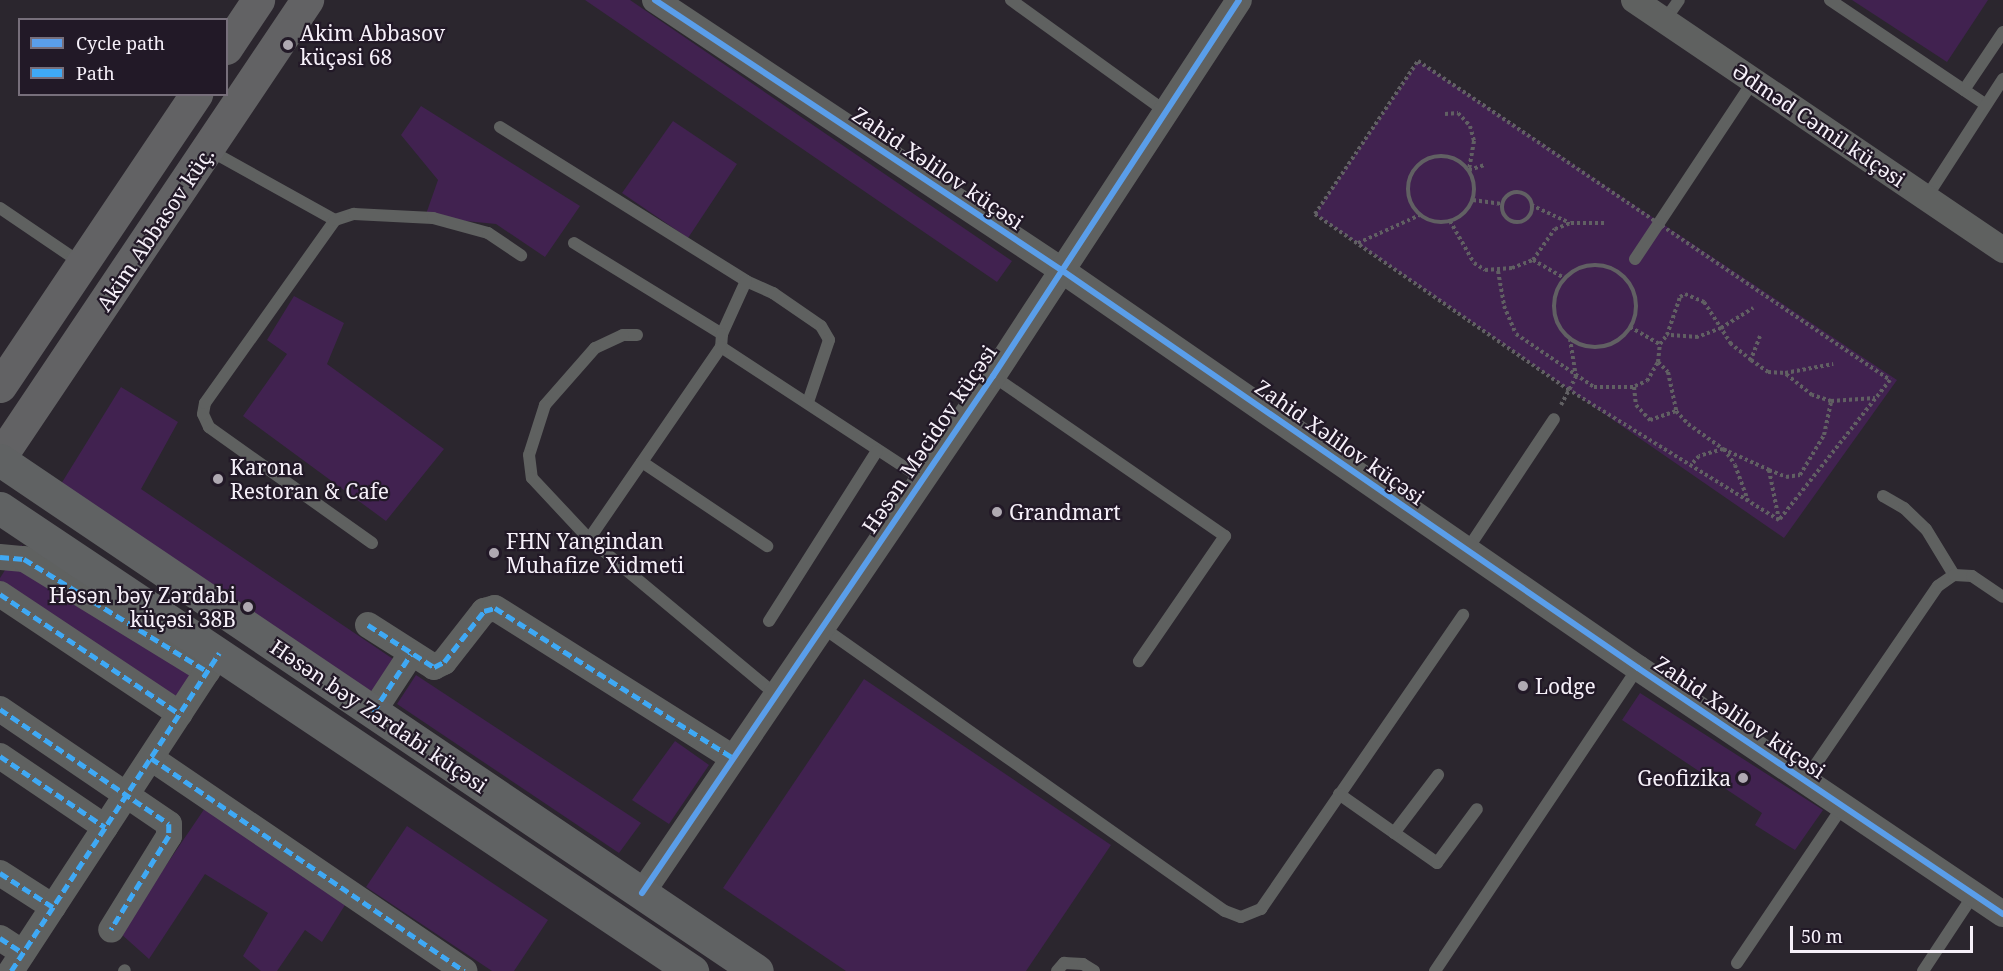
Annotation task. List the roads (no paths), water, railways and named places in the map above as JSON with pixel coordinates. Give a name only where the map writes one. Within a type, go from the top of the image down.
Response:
[{"type":"main road","points":[[228,45],[258,0]]},
{"type":"main road","name":"Akim Abbasov küç.","points":[[0,458],[307,0]]},
{"type":"main road","name":"Akim Abbasov küç.","points":[[0,386],[195,96]]},
{"type":"main road","points":[[174,126],[208,149]]},
{"type":"main road","name":"Həsən bəy Zərdabi küçəsi","points":[[0,458],[757,971]]},
{"type":"main road","name":"Həsən bəy Zərdabi küçəsi","points":[[0,508],[213,662],[692,971]]},
{"type":"street","name":"Zahid Xəlilov küçəsi","points":[[655,0],[1060,269],[1638,668],[2003,914]]},
{"type":"street","name":"Həsən Məcidov küçəsi","points":[[642,893],[993,375],[1060,269],[1239,0]]},
{"type":"street","name":"Ədməd Cəmil küçəsi","points":[[1634,0],[1672,10],[1754,80],[2003,250]]},
{"type":"street","points":[[0,557],[24,559],[213,662],[17,962],[0,938]]},
{"type":"street","points":[[0,594],[180,714]]},
{"type":"street","points":[[368,625],[434,667],[444,662],[484,610],[495,608],[734,758]]},
{"type":"street","points":[[374,712],[411,654]]},
{"type":"street","points":[[0,709],[128,793],[168,824],[170,836],[111,930]]},
{"type":"street","points":[[0,756],[105,827]]},
{"type":"street","points":[[151,758],[465,971]]},
{"type":"street","points":[[0,873],[53,907]]},
{"type":"lane","points":[[1011,0],[1165,111]]},
{"type":"lane","points":[[1830,0],[1985,104]]},
{"type":"lane","points":[[1965,90],[2003,32]]},
{"type":"lane","points":[[1926,198],[2003,79]]},
{"type":"lane","points":[[1635,259],[1754,80]]},
{"type":"lane","points":[[500,128],[746,281],[773,293],[821,326],[829,340],[808,402]]},
{"type":"lane","points":[[208,149],[335,220]]},
{"type":"lane","points":[[0,208],[82,264]]},
{"type":"lane","points":[[372,543],[209,427],[203,414],[206,403],[335,220],[354,214],[433,218],[488,233],[521,255]]},
{"type":"lane","points":[[574,243],[722,340],[877,451],[923,479]]},
{"type":"lane","points":[[589,539],[722,340],[746,281]]},
{"type":"lane","points":[[637,335],[623,335],[595,348],[570,373],[545,405],[529,455],[532,478],[589,539],[776,694]]},
{"type":"lane","points":[[993,375],[1225,536],[1139,661]]},
{"type":"lane","points":[[1467,550],[1554,419]]},
{"type":"lane","points":[[770,621],[877,451]]},
{"type":"lane","points":[[642,462],[767,546]]},
{"type":"lane","points":[[1883,496],[1904,508],[1926,529],[1954,575]]},
{"type":"lane","points":[[1805,780],[1938,586],[1954,575],[1972,576],[2003,597]]},
{"type":"lane","points":[[822,627],[1225,911],[1241,917],[1261,909],[1464,615]]},
{"type":"lane","points":[[1435,971],[1638,668]]},
{"type":"lane","points":[[1394,833],[1438,775]]},
{"type":"lane","points":[[1339,794],[1437,863],[1477,809]]},
{"type":"lane","points":[[1737,963],[1843,806]]},
{"type":"lane","points":[[1923,971],[1974,894]]},
{"type":"lane","points":[[1057,971],[1064,963],[1083,964],[1094,971]]},
{"type":"place","name":"Akim Abbasov küçəsi 68","points":[[288,45]]},
{"type":"place","name":"Karona Restoran & Cafe","points":[[218,479]]},
{"type":"place","name":"Grandmart","points":[[997,512]]},
{"type":"place","name":"FHN Yangindan Muhafize Xidmeti","points":[[494,553]]},
{"type":"place","name":"Həsən bəy Zərdabi küçəsi 38B","points":[[248,607]]},
{"type":"place","name":"Lodge","points":[[1523,686]]},
{"type":"place","name":"Geofizika","points":[[1743,778]]}]
